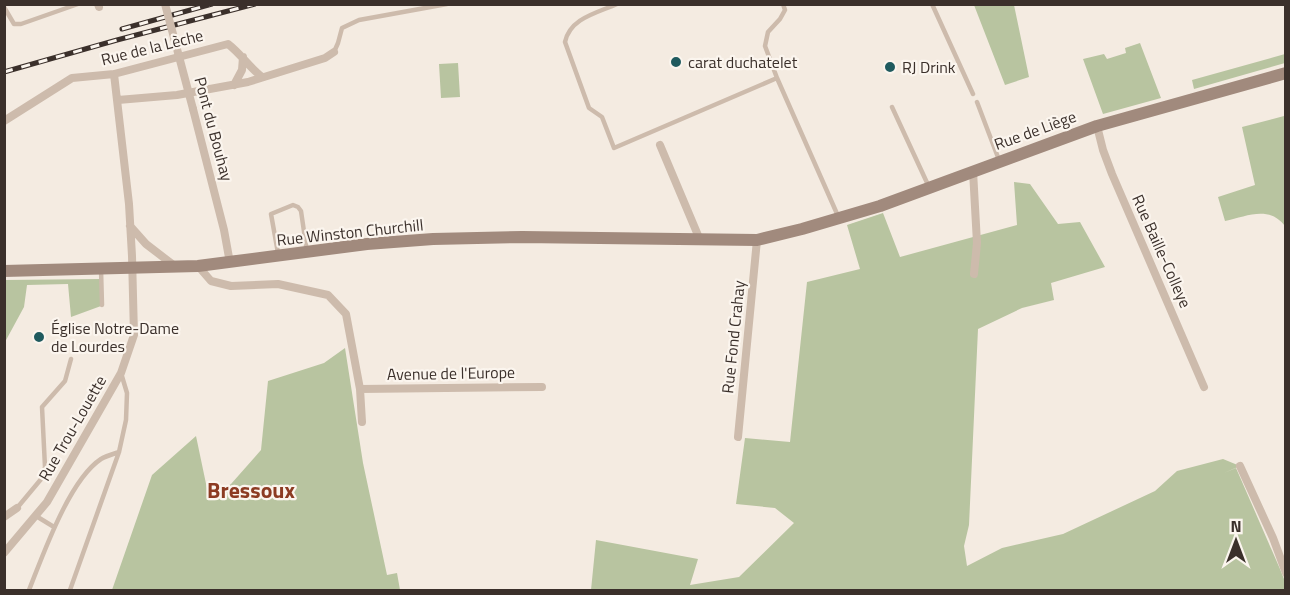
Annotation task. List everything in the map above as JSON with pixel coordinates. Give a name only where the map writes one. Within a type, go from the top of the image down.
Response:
[{"type":"main road","name":"Rue de Liège","points":[[800,230],[880,206],[999,160],[1097,126],[1286,73]]},
{"type":"main road","name":"Rue Winston Churchill","points":[[4,271],[198,266],[367,244],[433,239],[533,237],[757,240],[800,230]]},
{"type":"street","name":"Pont du Bouhay","points":[[165,4],[215,190],[230,263]]},
{"type":"street","name":"Rue de la Lèche","points":[[4,121],[72,78],[114,74],[228,44],[242,54]]},
{"type":"street","points":[[118,100],[177,95],[234,85],[325,58],[334,52]]},
{"type":"street","points":[[242,54],[250,68],[262,77]]},
{"type":"street","points":[[234,85],[242,70],[242,54]]},
{"type":"street","name":"Rue Trou-Louette","points":[[4,552],[47,502],[121,373],[134,335],[130,225],[114,74]]},
{"type":"street","name":"Rue Baille-Colleye","points":[[1097,126],[1102,150],[1204,387]]},
{"type":"street","points":[[660,145],[700,240]]},
{"type":"street","points":[[973,171],[977,243],[974,274]]},
{"type":"street","points":[[130,225],[146,244],[177,267]]},
{"type":"street","name":"Rue Fond Crahay","points":[[738,437],[757,240]]},
{"type":"street","points":[[198,266],[211,280],[231,286],[278,284],[328,296],[346,314],[360,389],[362,422]]},
{"type":"street","name":"Avenue de l'Europe","points":[[360,389],[542,387]]},
{"type":"street","points":[[1240,466],[1273,538],[1286,573]]},
{"type":"street","points":[[4,517],[17,508]]},
{"type":"lane","points":[[4,7],[14,24],[21,24],[78,4]]},
{"type":"lane","points":[[334,52],[342,28],[359,20],[447,4]]},
{"type":"lane","points":[[617,4],[574,23],[565,42],[589,108],[602,117],[614,148],[777,78]]},
{"type":"lane","points":[[783,4],[785,9],[780,19],[768,32],[765,46],[839,219]]},
{"type":"lane","points":[[932,4],[974,94]]},
{"type":"lane","points":[[977,102],[999,160]]},
{"type":"lane","points":[[892,107],[929,187]]},
{"type":"lane","points":[[279,255],[271,214],[292,206],[298,207],[301,211],[307,253]]},
{"type":"lane","points":[[101,269],[102,305]]},
{"type":"lane","points":[[17,508],[42,478],[45,459],[42,407],[65,381],[71,359]]},
{"type":"lane","points":[[70,591],[119,452],[126,420],[127,393],[121,373]]},
{"type":"lane","points":[[29,591],[54,527],[84,475],[102,459],[119,452]]},
{"type":"lane","points":[[36,516],[54,527]]},
{"type":"green space","points":[[974,5],[1014,5],[1029,77],[1005,85]]},
{"type":"green space","points":[[1140,43],[1161,98],[1103,114],[1083,59],[1104,54],[1107,59],[1126,53],[1125,48]]},
{"type":"green space","points":[[1285,54],[1285,63],[1194,89],[1192,80]]},
{"type":"green space","points":[[458,63],[460,97],[441,98],[439,64]]},
{"type":"green space","points":[[1284,116],[1286,122],[1285,226],[1279,220],[1265,214],[1225,221],[1218,197],[1255,185],[1242,127]]},
{"type":"green space","points":[[1014,182],[1030,184],[1058,224],[1080,222],[1105,267],[1051,283],[1054,300],[1022,308],[978,329],[969,525],[964,546],[967,566],[1002,548],[1063,534],[1155,491],[1177,471],[1223,459],[1240,466],[1224,473],[1236,468],[1280,569],[1286,584],[1285,590],[591,590],[596,540],[698,559],[690,585],[739,577],[794,523],[775,508],[736,504],[745,438],[790,442],[807,282],[860,269],[847,225],[883,213],[900,257],[1017,225]]},
{"type":"green space","points":[[101,279],[101,306],[71,317],[68,284],[27,285],[24,307],[5,342],[5,280]]},
{"type":"green space","points":[[345,348],[363,463],[387,575],[397,573],[400,590],[112,590],[152,475],[196,436],[209,498],[231,484],[261,450],[268,381],[324,363]]},
{"type":"railway","points":[[122,29],[212,4]]},
{"type":"railway","points":[[4,72],[255,4]]},
{"type":"place","name":"carat duchatelet","points":[[676,62]]},
{"type":"place","name":"RJ Drink","points":[[890,67]]},
{"type":"place","name":"Église Notre-Dame de Lourdes","points":[[39,337]]},
{"type":"district","name":"Bressoux","points":[[251,490]]}]
